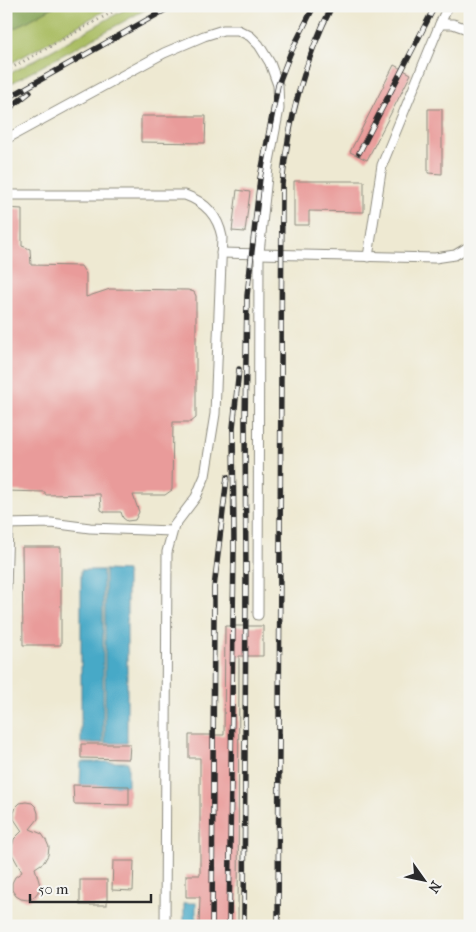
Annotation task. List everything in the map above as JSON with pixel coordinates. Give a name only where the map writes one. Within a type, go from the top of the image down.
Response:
[{"type":"lane","points":[[368,257],[382,166],[448,6]]},
{"type":"lane","points":[[440,24],[453,24],[470,30]]},
{"type":"lane","points":[[6,139],[164,53],[223,30],[238,30],[250,36],[259,45],[270,63],[279,90],[279,108],[268,167],[259,254],[258,615]]},
{"type":"lane","points":[[6,195],[185,195],[205,204],[220,226],[222,237],[215,414],[205,476],[196,498],[174,526],[167,552],[165,926]]},
{"type":"lane","points":[[221,254],[435,258],[455,255],[469,247]]},
{"type":"lane","points":[[6,589],[7,524],[51,523],[90,528],[172,531]]},
{"type":"path","points":[[6,71],[123,6]]},
{"type":"green space","points":[[6,6],[55,6],[6,33]]},
{"type":"green space","points":[[55,6],[113,6],[6,66],[6,33]]},
{"type":"green space","points":[[131,6],[152,6],[6,86],[6,76]]},
{"type":"water","points":[[81,570],[103,570],[103,743],[81,743]]},
{"type":"water","points":[[105,570],[127,571],[127,743],[105,743]]},
{"type":"water","points":[[81,762],[128,762],[128,786],[80,785]]},
{"type":"water","points":[[184,903],[196,903],[196,926],[184,926]]},
{"type":"building","points":[[394,65],[411,74],[367,160],[350,152]]},
{"type":"building","points":[[428,109],[442,109],[442,174],[428,173]]},
{"type":"building","points":[[141,116],[206,116],[205,143],[141,142]]},
{"type":"building","points":[[294,181],[364,181],[364,212],[309,211],[309,225],[294,225]]},
{"type":"building","points":[[237,190],[250,192],[245,232],[232,231]]},
{"type":"building","points":[[6,208],[22,209],[22,246],[30,249],[31,265],[81,266],[86,274],[86,297],[110,289],[188,290],[194,292],[196,296],[196,418],[191,422],[173,422],[172,490],[165,495],[133,495],[139,512],[135,520],[127,521],[123,518],[121,512],[105,512],[101,510],[100,494],[45,495],[45,492],[6,491]]},
{"type":"building","points":[[22,547],[61,547],[61,645],[23,645]]},
{"type":"building","points":[[225,626],[263,626],[263,656],[239,656],[238,926],[199,926],[200,897],[186,897],[186,875],[200,875],[200,758],[189,758],[189,735],[224,735]]},
{"type":"building","points":[[81,744],[130,744],[129,759],[81,758]]},
{"type":"building","points":[[73,785],[129,786],[129,805],[74,804]]},
{"type":"building","points":[[20,803],[32,803],[38,813],[38,819],[30,829],[42,834],[49,847],[48,855],[44,862],[35,868],[40,885],[38,892],[28,900],[16,896],[12,890],[12,883],[15,877],[22,872],[12,854],[14,839],[22,831],[14,819],[14,813]]},
{"type":"building","points":[[113,861],[134,861],[133,891],[112,890]]},
{"type":"building","points":[[80,880],[107,880],[107,905],[80,905]]},
{"type":"railway","points":[[6,99],[172,6]]},
{"type":"railway","points":[[244,926],[247,296],[260,178],[278,85],[290,54],[314,6]]},
{"type":"railway","points":[[278,926],[282,185],[288,138],[298,93],[313,49],[332,6]]},
{"type":"railway","points":[[359,153],[435,6]]},
{"type":"railway","points":[[6,111],[30,92]]},
{"type":"railway","points":[[229,926],[234,547],[233,428],[239,369]]},
{"type":"railway","points":[[212,926],[214,588],[227,477]]}]
